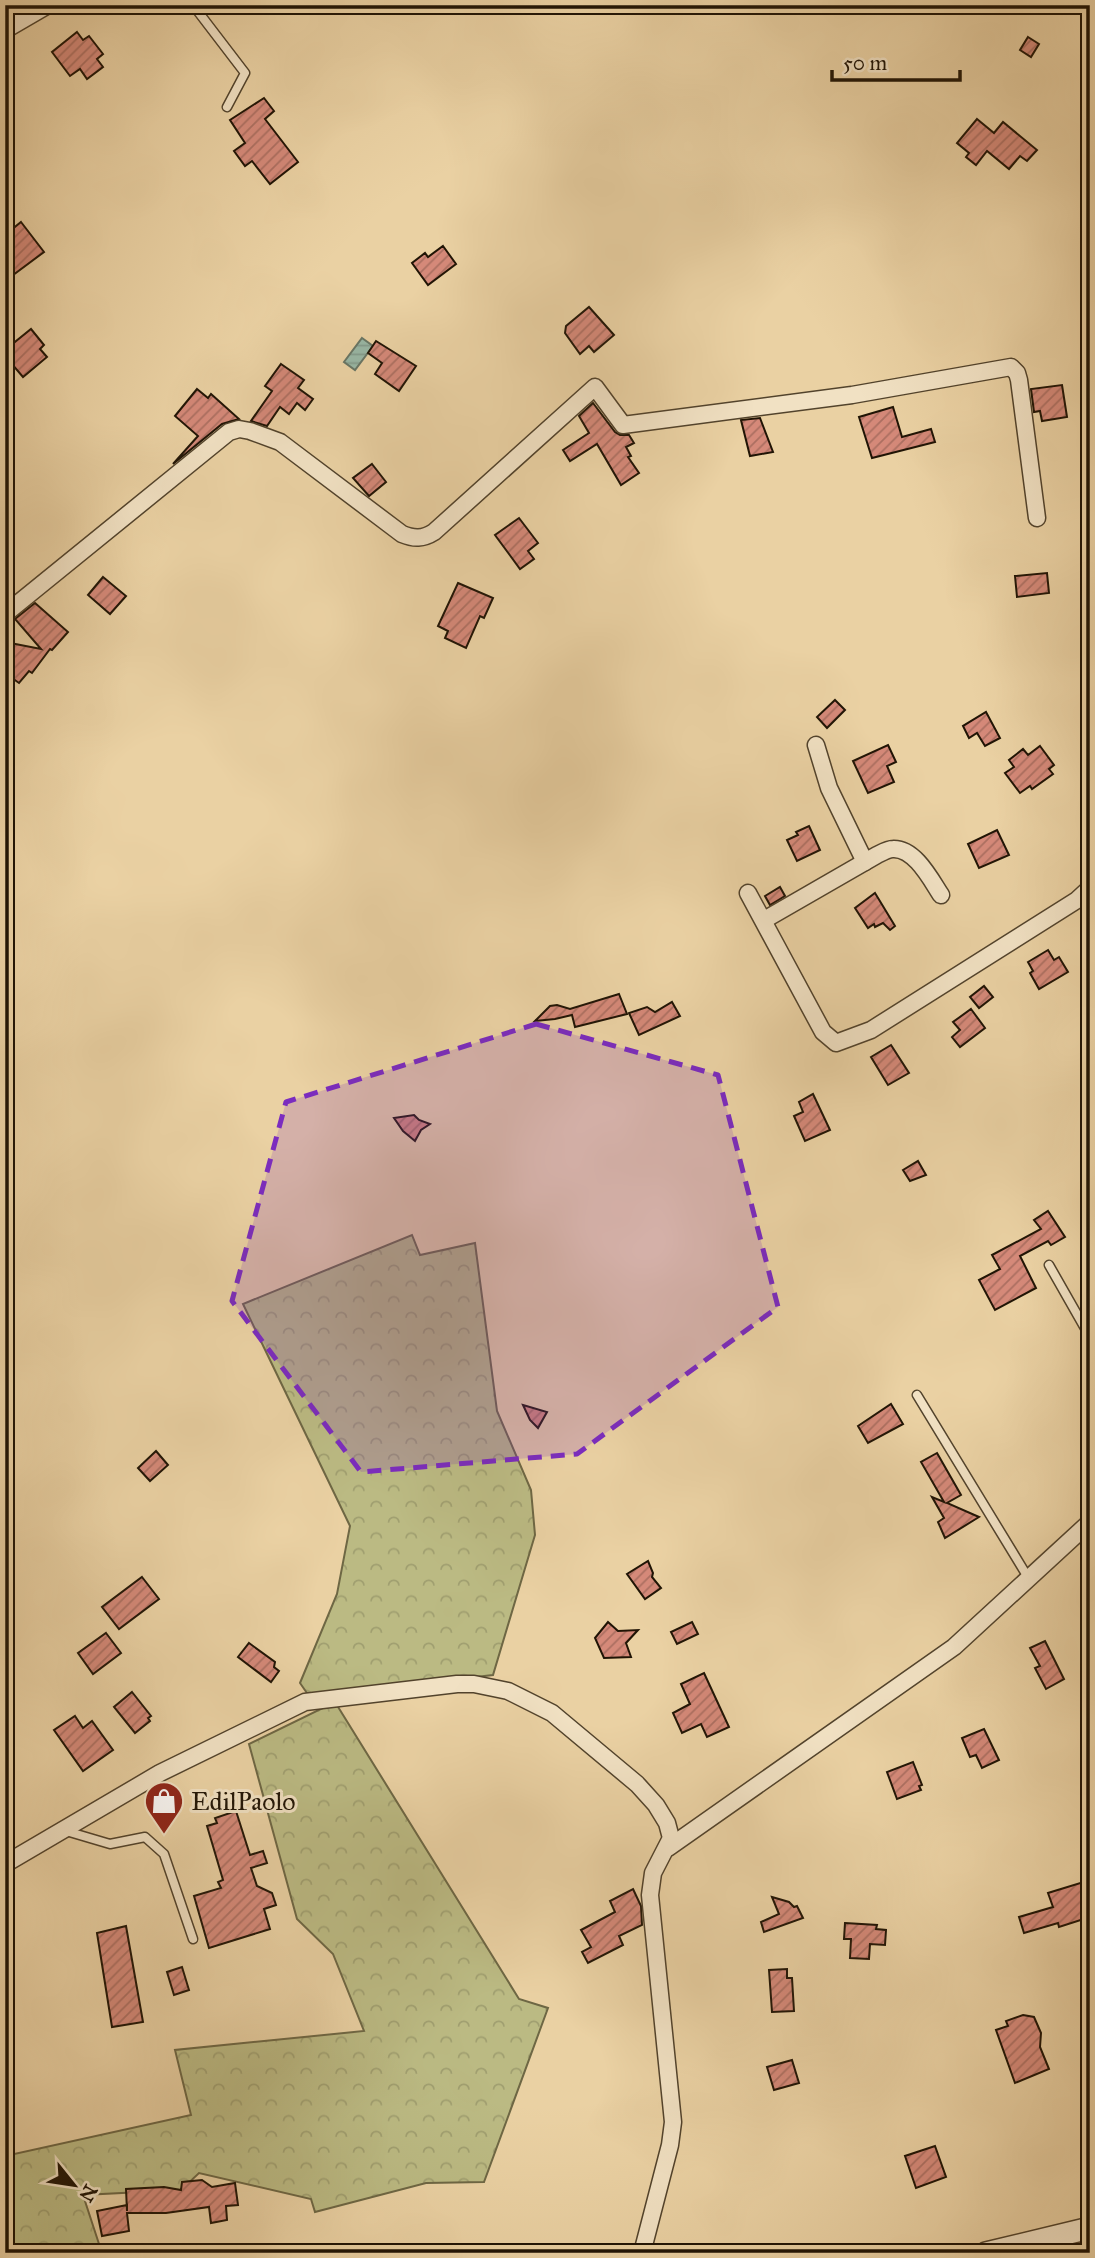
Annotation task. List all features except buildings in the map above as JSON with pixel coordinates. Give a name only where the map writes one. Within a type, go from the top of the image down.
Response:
[{"type":"street","points":[[5,30],[48,5]]},
{"type":"street","points":[[5,614],[229,432],[239,429],[250,431],[280,442],[402,534],[420,538],[434,532],[596,387],[623,425],[852,395],[1011,367],[1019,380],[1037,518]]},
{"type":"street","points":[[816,745],[829,788],[864,862]]},
{"type":"street","points":[[764,920],[864,862],[893,849],[908,853],[927,873],[941,895]]},
{"type":"street","points":[[748,893],[822,1032],[836,1043],[871,1030],[1077,900],[1090,888]]},
{"type":"street","points":[[667,1848],[954,1647],[1090,1522]]},
{"type":"street","points":[[5,1864],[160,1773],[305,1702],[474,1684],[508,1691],[552,1713],[637,1784],[656,1805],[667,1823],[671,1838],[653,1873],[650,1895],[673,2122],[670,2145],[642,2253]]},
{"type":"street","points":[[986,2253],[1090,2228]]},
{"type":"lane","points":[[193,5],[244,73],[227,107]]},
{"type":"lane","points":[[1049,1265],[1090,1337]]},
{"type":"lane","points":[[917,1395],[1029,1579]]},
{"type":"lane","points":[[63,1830],[110,1844],[145,1837],[164,1854],[193,1939]]},
{"type":"highlighted area","points":[[536,1024],[718,1075],[778,1307],[577,1454],[361,1472],[232,1301],[286,1102]]},
{"type":"green space","points":[[412,1235],[420,1255],[475,1243],[497,1411],[531,1490],[535,1535],[493,1675],[309,1696],[300,1683],[337,1594],[350,1526],[243,1304]]},
{"type":"green space","points":[[335,1702],[519,1999],[548,2008],[484,2182],[426,2183],[315,2212],[311,2199],[199,2173],[181,2190],[83,2195],[100,2247],[5,2249],[5,2156],[191,2115],[175,2050],[364,2031],[333,1954],[297,1919],[249,1744]]},
{"type":"shaded area","points":[[362,338],[373,346],[355,370],[344,362]]},
{"type":"place","name":"EdilPaolo","points":[[164,1835]]}]
